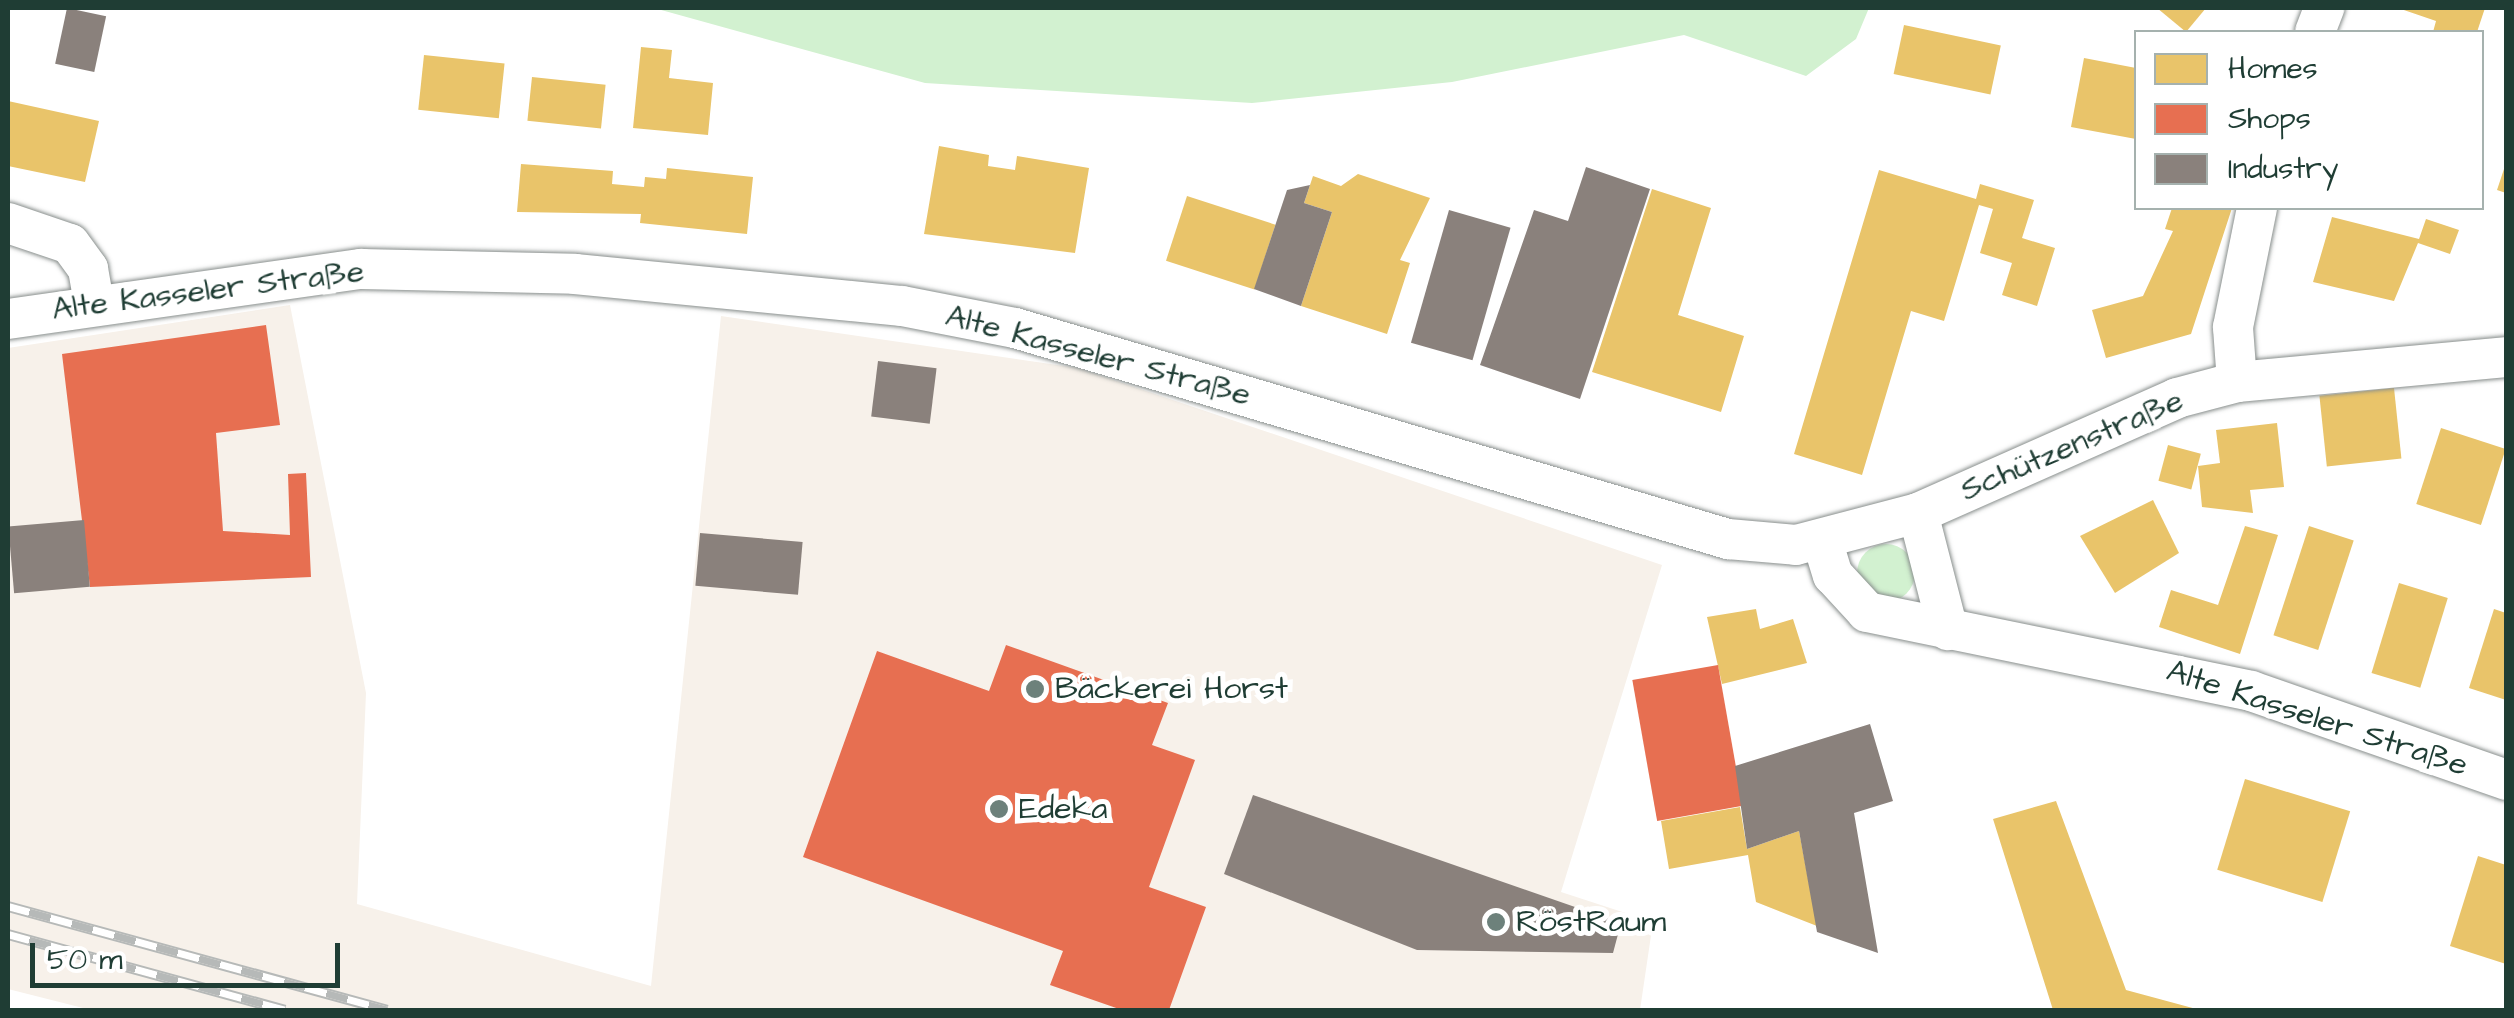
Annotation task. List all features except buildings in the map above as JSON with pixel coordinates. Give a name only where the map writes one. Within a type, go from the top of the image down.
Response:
[{"type":"street","points":[[2237,382],[2238,284],[2256,210]]},
{"type":"street","points":[[8,223],[70,244],[88,269],[94,303]]},
{"type":"street","name":"Alte Kasseler Straße","points":[[8,318],[298,274],[450,268],[902,306],[1016,328],[1728,540],[1822,540],[1834,575],[1867,612],[2251,691],[2506,780]]},
{"type":"street","name":"Schützenstraße","points":[[1822,540],[1918,514],[2130,415],[2237,382],[2506,357]]},
{"type":"street","points":[[1918,514],[1948,630]]},
{"type":"shaded area","points":[[290,305],[366,693],[357,904],[651,986],[721,316],[1078,368],[1662,565],[1561,892],[1653,922],[1640,1010],[91,1010],[8,989],[8,348]]},
{"type":"green space","points":[[654,8],[1869,8],[1856,39],[1806,76],[1684,35],[1452,82],[1252,103],[925,83]]},
{"type":"green space","points":[[1886,544],[1907,552],[1915,573],[1907,594],[1886,602],[1865,594],[1857,573],[1865,552]]},
{"type":"railway","points":[[8,906],[387,1010]]},
{"type":"railway","points":[[8,934],[285,1010]]},
{"type":"place","name":"Bäckerei Horst","points":[[1035,689]]},
{"type":"place","name":"Edeka","points":[[999,809]]},
{"type":"place","name":"RöstRaum","points":[[1496,922]]}]
